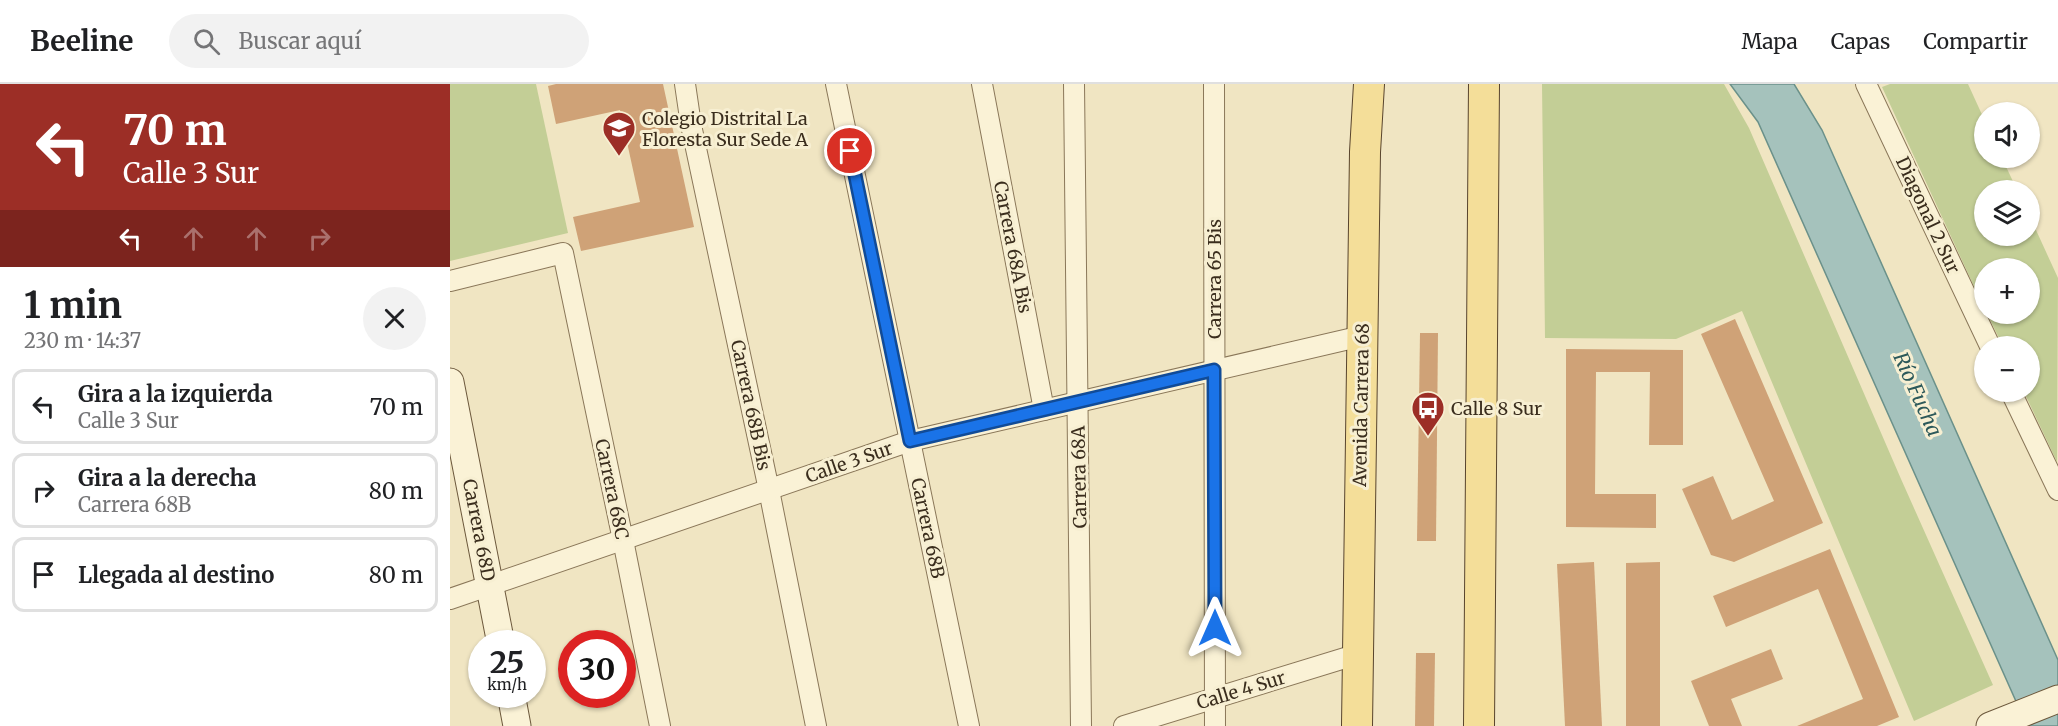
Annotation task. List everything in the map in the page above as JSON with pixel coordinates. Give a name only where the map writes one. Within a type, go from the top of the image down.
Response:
[{"type":"main road","name":"Avenida Carrera 68","points":[[1358,726],[1365,152],[1369,84]]},
{"type":"main road","points":[[1479,726],[1484,84]]},
{"type":"street","name":"Carrera 68B Bis","points":[[685,84],[691,125],[769,490],[816,726]]},
{"type":"street","name":"Carrera 68B","points":[[836,84],[969,726]]},
{"type":"street","name":"Carrera 68A Bis","points":[[982,84],[1044,410]]},
{"type":"street","name":"Carrera 68A","points":[[1074,84],[1081,726]]},
{"type":"street","name":"Carrera 65 Bis","points":[[1214,84],[1215,726]]},
{"type":"street","name":"Diagonal 2 Sur","points":[[1866,84],[1985,336]]},
{"type":"street","name":"Carrera 68C","points":[[450,281],[563,253],[660,726]]},
{"type":"street","name":"Calle 3 Sur","points":[[450,599],[910,441],[1362,336]]},
{"type":"street","name":"Carrera 68D","points":[[450,382],[498,630]]},
{"type":"street","points":[[2016,402],[2058,490]]},
{"type":"street","name":"Calle 4 Sur","points":[[1124,726],[1358,654]]},
{"type":"street","points":[[2000,722],[2058,699]]},
{"type":"street","points":[[514,708],[517,726]]},
{"type":"green space","points":[[450,84],[536,84],[568,233],[450,261]]},
{"type":"green space","points":[[1542,84],[1724,84],[1749,128],[1993,685],[1914,721],[1742,311],[1676,339],[1545,338]]},
{"type":"green space","points":[[1890,84],[1968,84],[1976,102],[1974,102],[1974,168],[2007,168],[2012,180],[1974,180],[1974,246],[2040,246],[2040,239],[2058,278],[2057,462],[2029,402],[2040,402],[2040,336],[1998,336],[1992,324],[2040,324],[2040,258],[1974,258],[1974,286],[1882,87]]},
{"type":"water","name":"Río Fucha","points":[[1730,84],[1794,84],[1822,130],[2058,660],[2058,726],[2027,726],[1758,122]]},
{"type":"building","points":[[556,84],[663,84],[694,227],[581,251],[573,217],[640,202],[620,110],[556,124],[548,86]]},
{"type":"building","points":[[1735,319],[1823,523],[1734,562],[1711,555],[1682,489],[1713,476],[1732,520],[1774,501],[1701,334]]},
{"type":"building","name":"Calle 8 Sur","points":[[1420,333],[1438,333],[1436,541],[1417,541]]},
{"type":"building","points":[[1566,349],[1683,350],[1683,445],[1649,445],[1650,372],[1596,372],[1595,494],[1656,494],[1656,528],[1566,527]]},
{"type":"building","points":[[1830,549],[1899,717],[1877,726],[1797,726],[1863,699],[1818,589],[1726,627],[1713,596]]},
{"type":"building","points":[[1594,562],[1602,726],[1565,726],[1557,564]]},
{"type":"building","points":[[1660,562],[1660,726],[1626,726],[1626,563]]},
{"type":"building","points":[[1771,649],[1783,679],[1731,699],[1742,726],[1709,726],[1691,681]]},
{"type":"building","points":[[1416,653],[1435,653],[1434,726],[1415,726]]},
{"type":"place","name":"Colegio Distrital La Floresta Sur Sede A","points":[[619,157]]},
{"type":"place","name":"Calle 8 Sur","points":[[1428,437]]},
{"type":"route","points":[[850,151],[910,441],[1214,370],[1215,628]]}]
